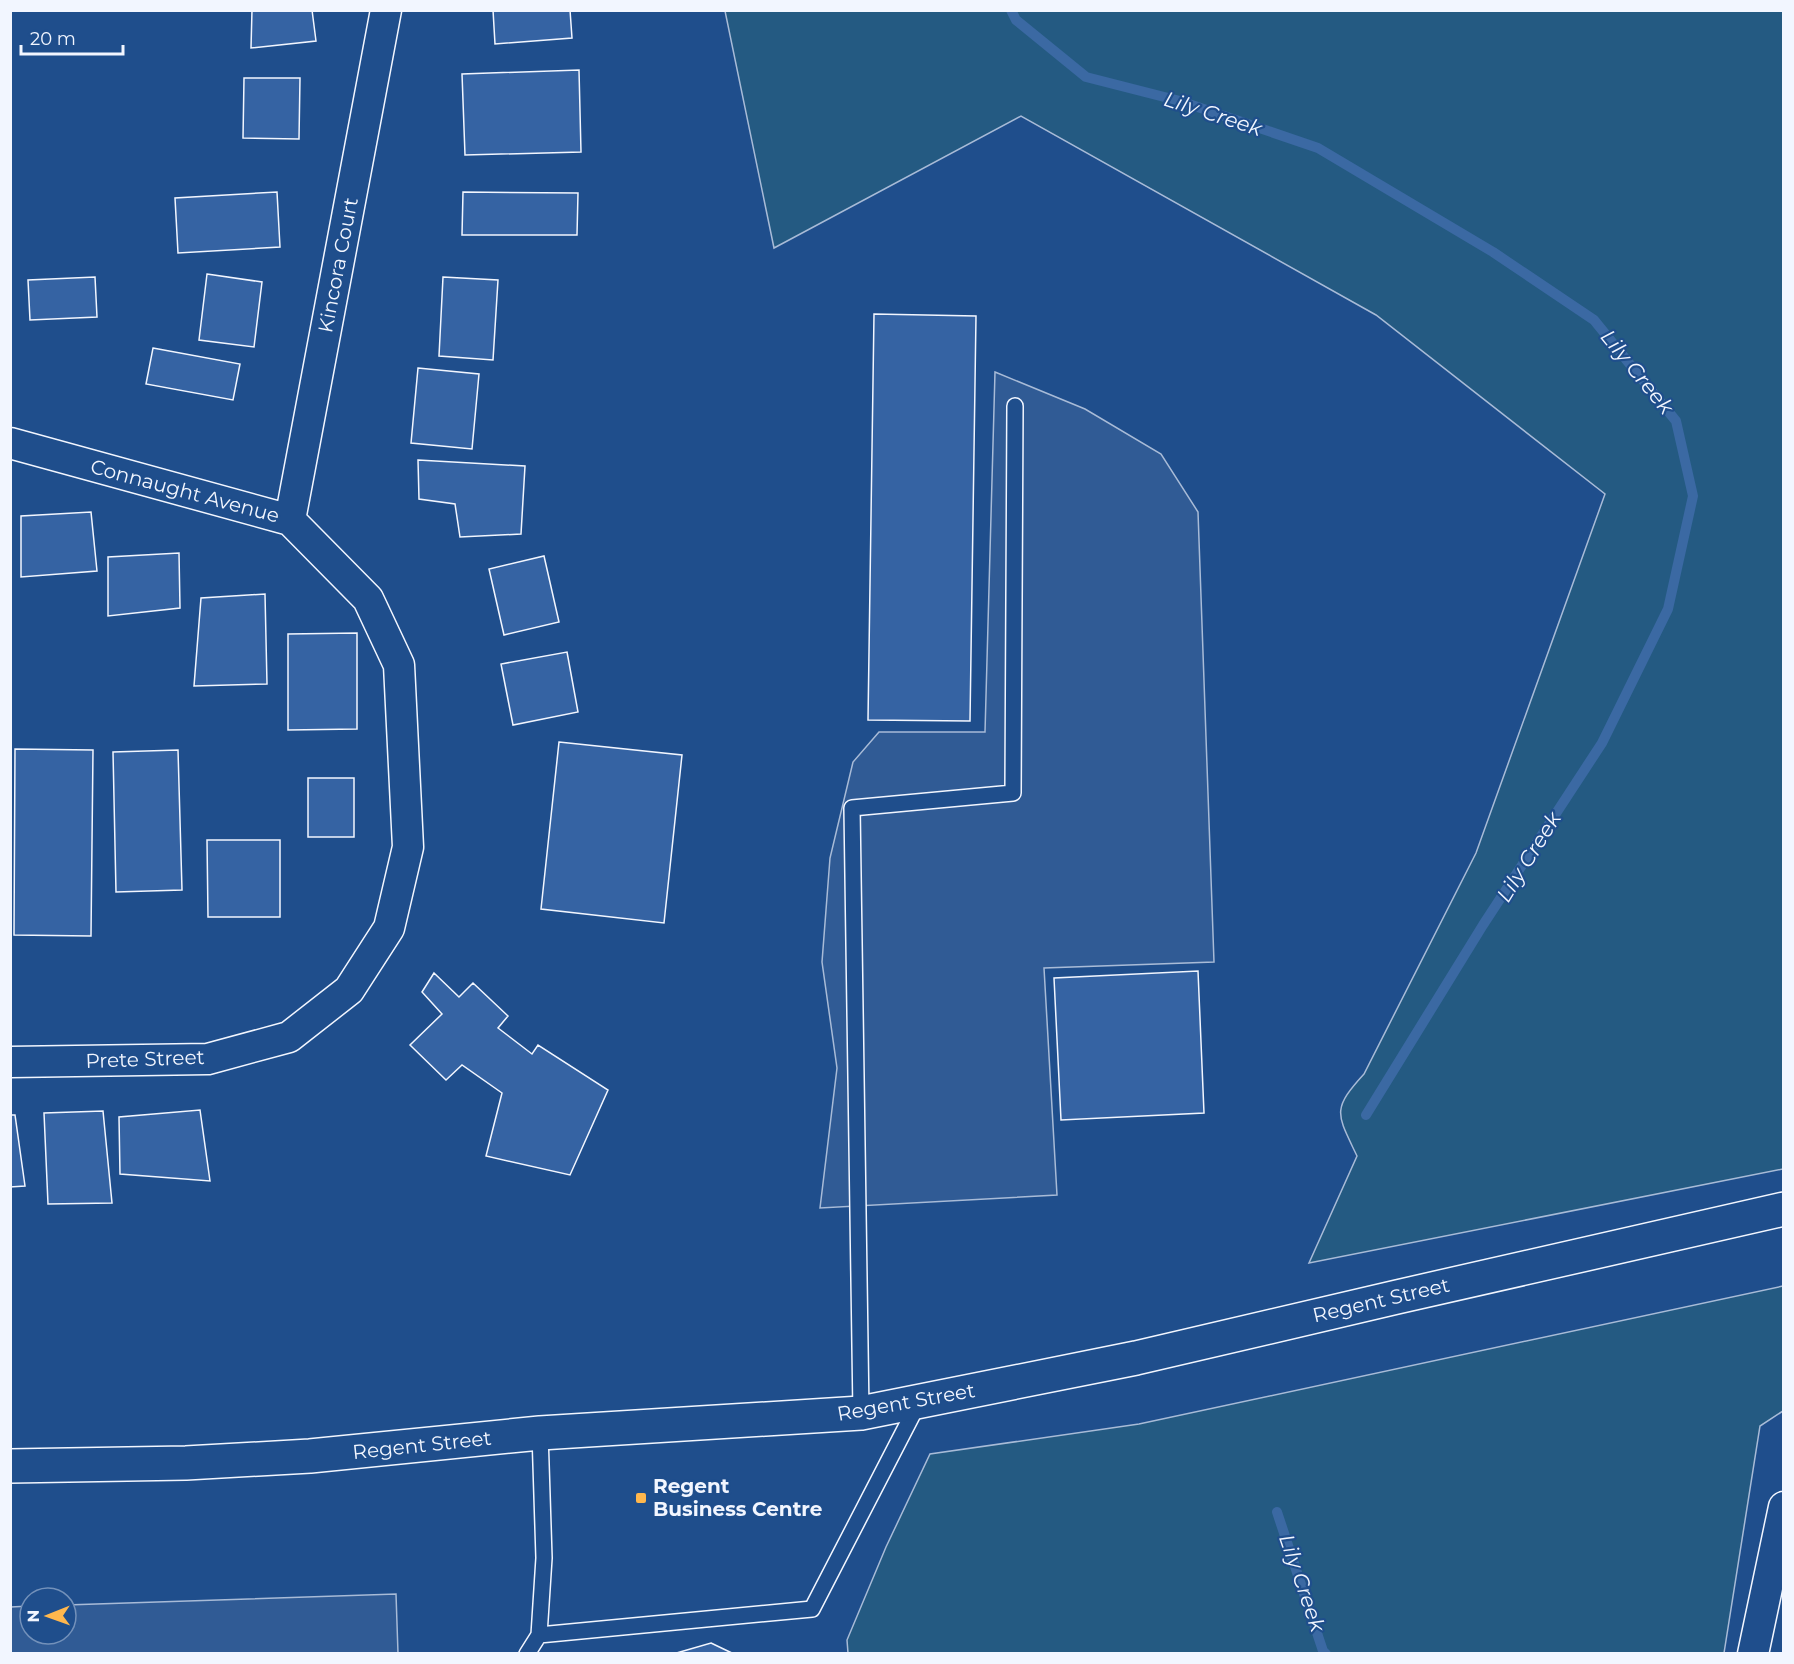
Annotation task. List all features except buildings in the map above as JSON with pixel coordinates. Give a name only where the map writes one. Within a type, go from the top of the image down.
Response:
[{"type":"main road","name":"Regent Street","points":[[10,1466],[186,1463],[309,1456],[540,1433],[861,1413],[1136,1358],[1784,1209]]},
{"type":"street","name":"Kincora Court","points":[[290,520],[386,10]]},
{"type":"street","name":"Connaught Avenue","points":[[10,443],[290,520],[368,599],[399,664],[402,733]]},
{"type":"street","name":"Prete Street","points":[[10,1062],[208,1059],[289,1037],[349,990],[389,928],[408,847],[402,733]]},
{"type":"street","points":[[1753,1653],[1784,1507]]},
{"type":"lane","points":[[861,1413],[852,808],[1013,793],[1015,406]]},
{"type":"lane","points":[[539,1635],[812,1609],[919,1401]]},
{"type":"lane","points":[[528,1653],[539,1635],[544,1558],[540,1433]]},
{"type":"shaded area","points":[[725,11],[1783,11],[1783,1169],[1309,1263],[1357,1156],[1342,1121],[1342,1105],[1353,1086],[1364,1074],[1476,853],[1605,494],[1376,315],[1021,116],[774,248]]},
{"type":"shaded area","points":[[995,372],[1085,409],[1161,454],[1198,512],[1214,962],[1044,968],[1057,1195],[820,1208],[837,1068],[822,962],[830,858],[853,762],[879,732],[985,732]]},
{"type":"shaded area","points":[[1783,1286],[1783,1411],[1760,1426],[1724,1653],[848,1653],[847,1640],[886,1547],[930,1454],[1139,1424]]},
{"type":"shaded area","points":[[396,1594],[398,1653],[11,1653],[11,1607],[18,1607],[18,1646],[78,1646],[78,1605]]},
{"type":"waterway","name":"Lily Creek","points":[[1011,10],[1016,20],[1086,77],[1180,101],[1318,148],[1493,252],[1594,320],[1676,421],[1693,496],[1668,609],[1602,743],[1483,925],[1366,1115]]},
{"type":"waterway","name":"Lily Creek","points":[[1277,1512],[1323,1651],[1326,1654]]},
{"type":"place","name":"Regent Business Centre","points":[[641,1498]]}]
